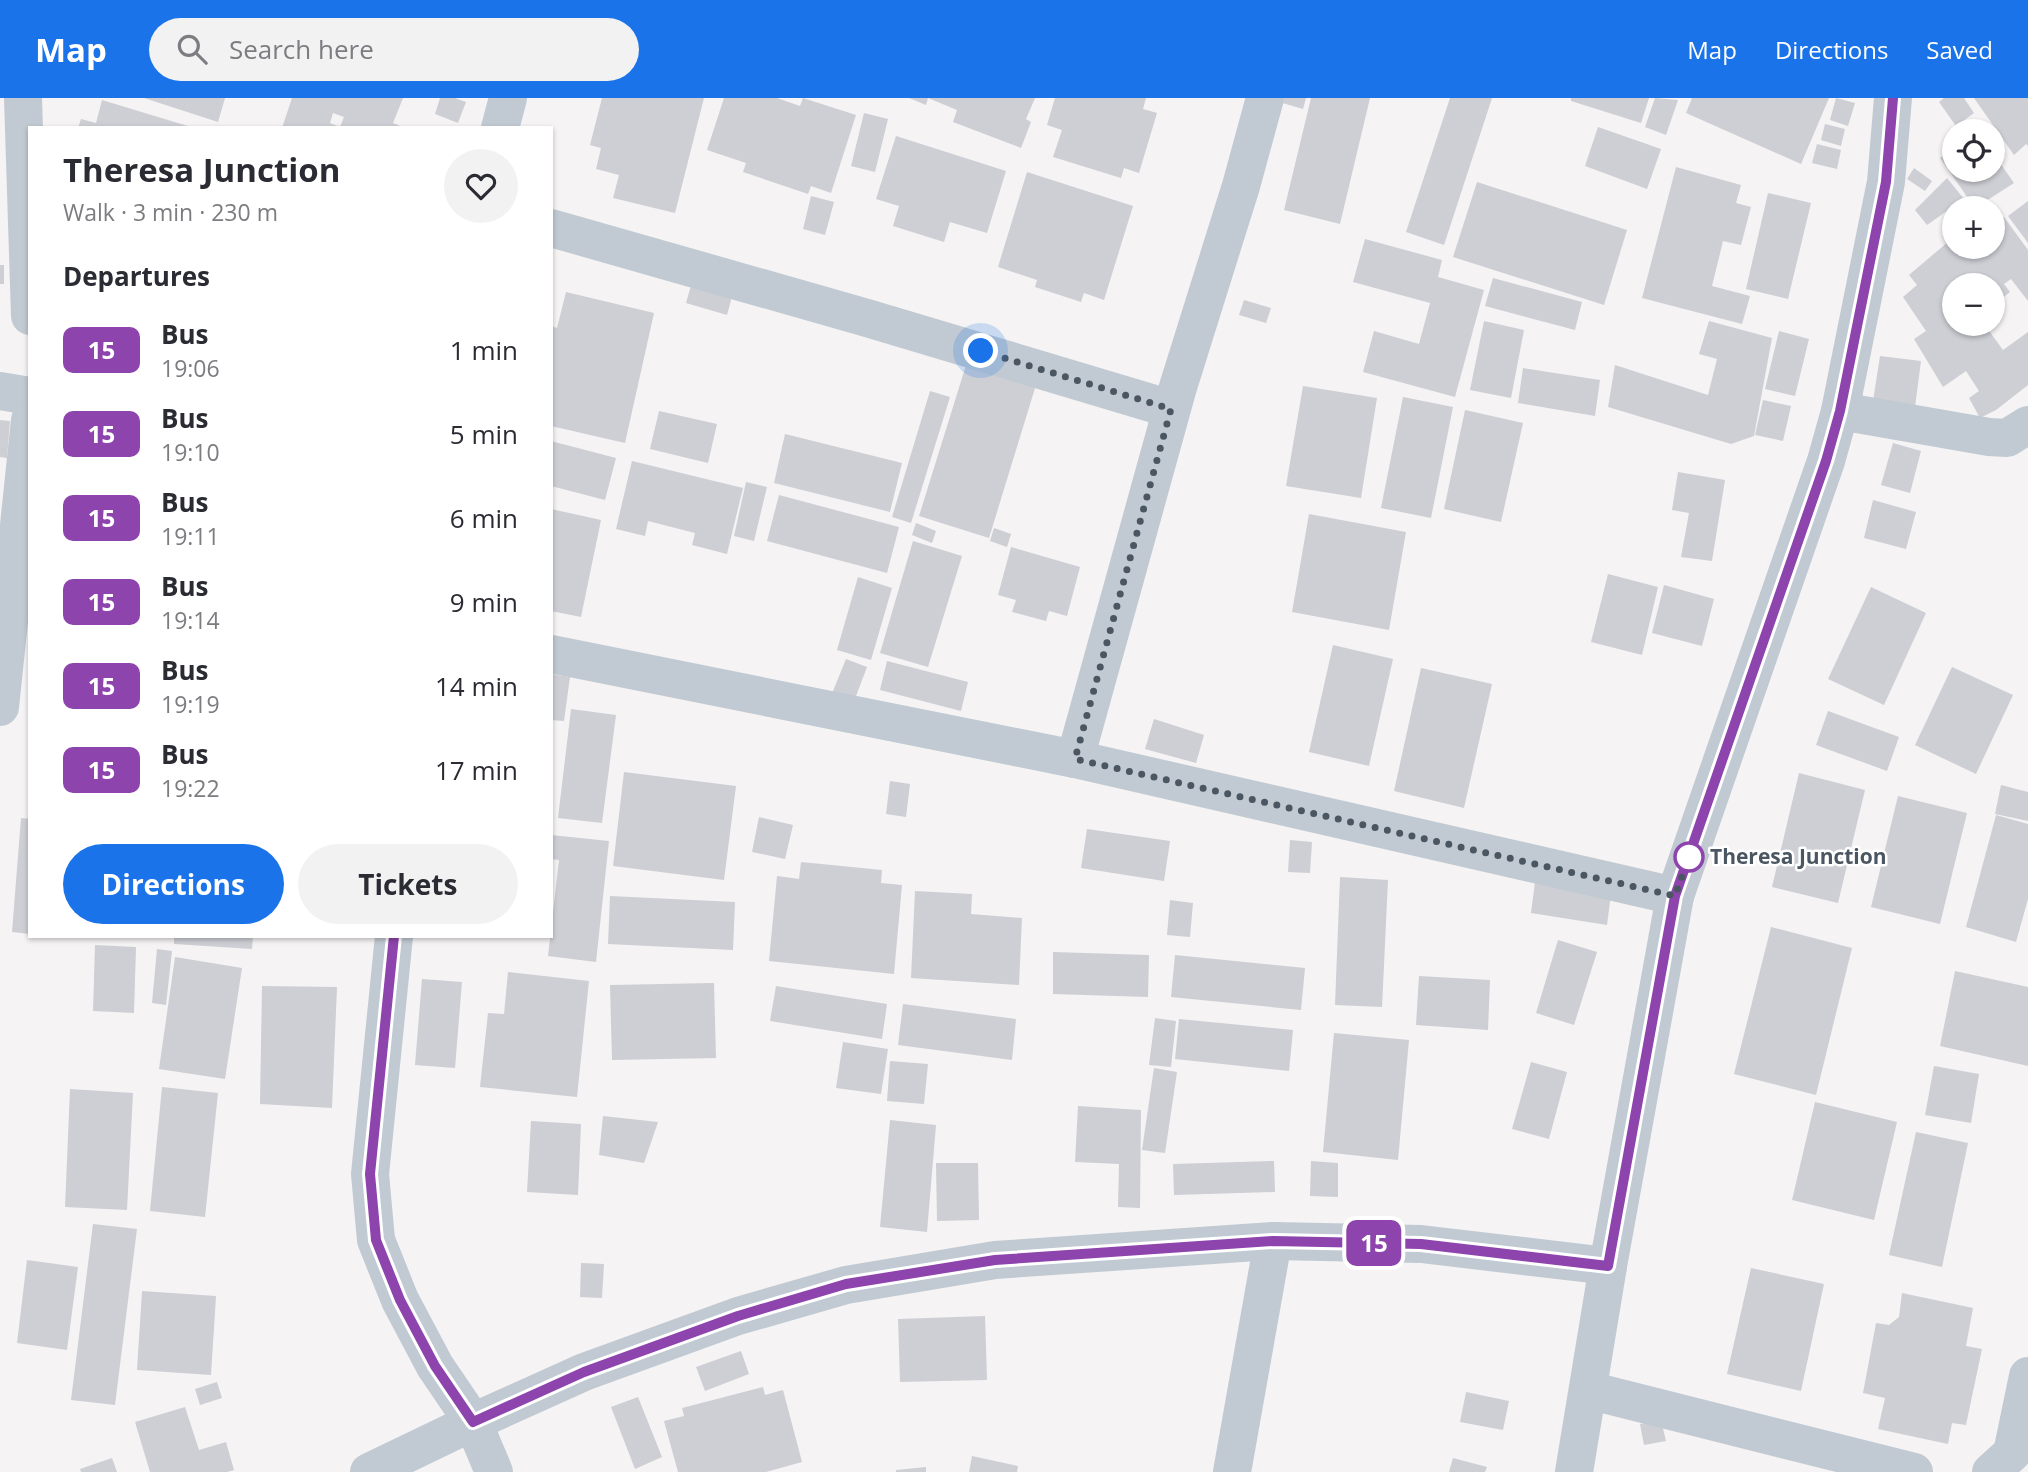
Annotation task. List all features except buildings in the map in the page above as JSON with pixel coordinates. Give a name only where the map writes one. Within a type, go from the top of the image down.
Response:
[{"type":"street","points":[[23,98],[28,254]]},
{"type":"street","points":[[501,126],[508,98]]},
{"type":"street","points":[[1075,759],[1171,409],[1241,186],[1265,98]]},
{"type":"street","points":[[1574,1472],[1675,896],[1826,461],[1840,411],[1886,182],[1893,98]]},
{"type":"street","points":[[553,229],[854,314],[1171,409]]},
{"type":"street","points":[[0,391],[28,396]]},
{"type":"street","points":[[1840,411],[1989,437],[2007,438],[2028,425]]},
{"type":"street","points":[[0,707],[28,439]]},
{"type":"street","points":[[553,654],[1075,759],[1675,896]]},
{"type":"street","points":[[394,938],[370,1174],[376,1240],[400,1300],[435,1366],[473,1422],[494,1472]]},
{"type":"street","points":[[369,1472],[584,1372],[738,1316],[846,1284],[995,1260],[1273,1241],[1421,1244],[1608,1266]]},
{"type":"street","points":[[1232,1472],[1273,1241]]},
{"type":"street","points":[[1991,1472],[2011,1453],[2028,1376]]},
{"type":"street","points":[[1588,1390],[1914,1472]]},
{"type":"bus line","name":"15","points":[[394,938],[370,1174],[376,1240],[400,1300],[435,1366],[473,1422],[584,1372],[738,1316],[846,1284],[995,1260],[1273,1241],[1421,1244],[1608,1266],[1675,896],[1826,461],[1840,411],[1886,182],[1893,98]]},
{"type":"place","name":"Theresa Junction","points":[[1689,857]]},
{"type":"route","points":[[981,351],[1171,409],[1075,759],[1675,896],[1693,845],[1689,857]]}]
